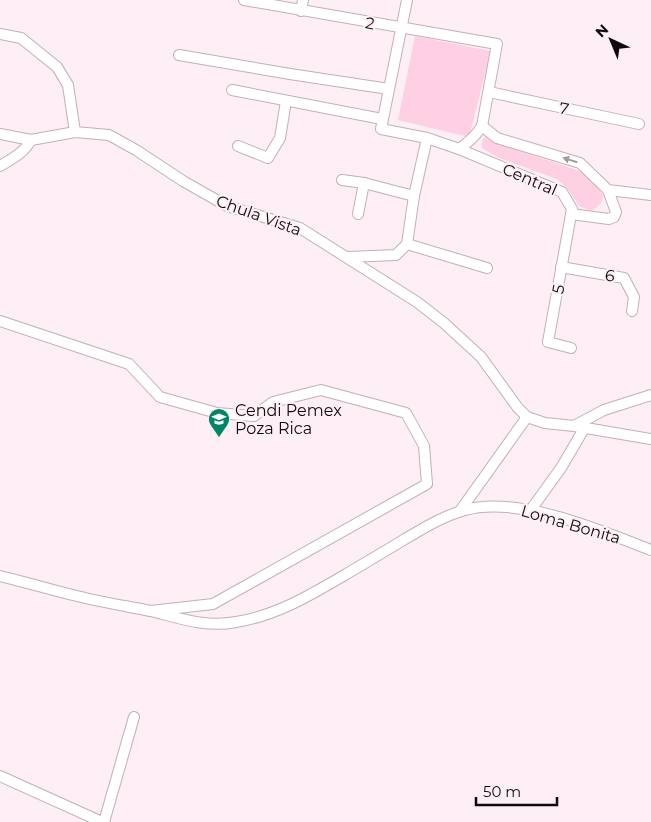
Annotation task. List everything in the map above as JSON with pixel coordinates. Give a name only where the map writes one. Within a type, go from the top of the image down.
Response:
[{"type":"street","name":"2","points":[[244,0],[496,44],[489,92]]},
{"type":"street","points":[[301,11],[303,0]]},
{"type":"street","points":[[382,124],[407,0]]},
{"type":"street","points":[[0,34],[21,38],[57,67],[68,85],[75,132]]},
{"type":"street","points":[[179,55],[389,89]]},
{"type":"street","name":"Central","points":[[232,90],[382,124],[427,138],[459,149],[562,192],[572,209],[571,214],[609,219],[614,217],[616,212],[608,190],[580,163],[497,138],[482,126]]},
{"type":"street","points":[[459,149],[473,138],[482,126],[489,92]]},
{"type":"street","name":"7","points":[[489,92],[639,124]]},
{"type":"street","points":[[238,146],[268,158],[280,138],[286,101]]},
{"type":"street","name":"Chula Vista","points":[[0,134],[31,140],[75,132],[108,135],[227,206],[300,228],[417,302],[444,323],[481,357],[518,408],[527,417]]},
{"type":"street","points":[[348,257],[396,255],[407,244],[414,196],[427,138]]},
{"type":"street","points":[[0,166],[16,157],[26,148],[31,140]]},
{"type":"street","points":[[342,180],[364,183],[414,196]]},
{"type":"street","points":[[358,214],[364,183]]},
{"type":"street","points":[[608,190],[651,195]]},
{"type":"street","name":"5","points":[[571,214],[548,342],[571,348]]},
{"type":"street","points":[[407,244],[488,268]]},
{"type":"street","name":"6","points":[[562,267],[624,278],[634,297],[632,311]]},
{"type":"street","points":[[0,321],[129,364],[160,397],[217,413],[254,416],[273,402],[321,390],[406,413],[424,446],[427,484],[213,604],[151,611]]},
{"type":"street","points":[[530,511],[561,468],[579,426],[604,410],[651,395]]},
{"type":"street","points":[[460,511],[527,417],[545,423],[579,426],[651,439]]},
{"type":"street","name":"Loma Bonita","points":[[0,576],[78,596],[205,624],[234,623],[262,617],[304,599],[441,518],[460,511],[488,506],[512,507],[546,514],[605,532],[651,550]]},
{"type":"street","points":[[0,776],[103,822],[134,717]]},
{"type":"shaded area","points":[[415,36],[491,51],[469,137],[398,120]]},
{"type":"shaded area","points":[[487,136],[514,149],[577,170],[588,176],[603,195],[601,203],[591,211],[579,206],[568,189],[557,179],[497,157],[482,148],[483,140]]},
{"type":"place","name":"Cendi Pemex Poza Rica","points":[[219,438]]}]
